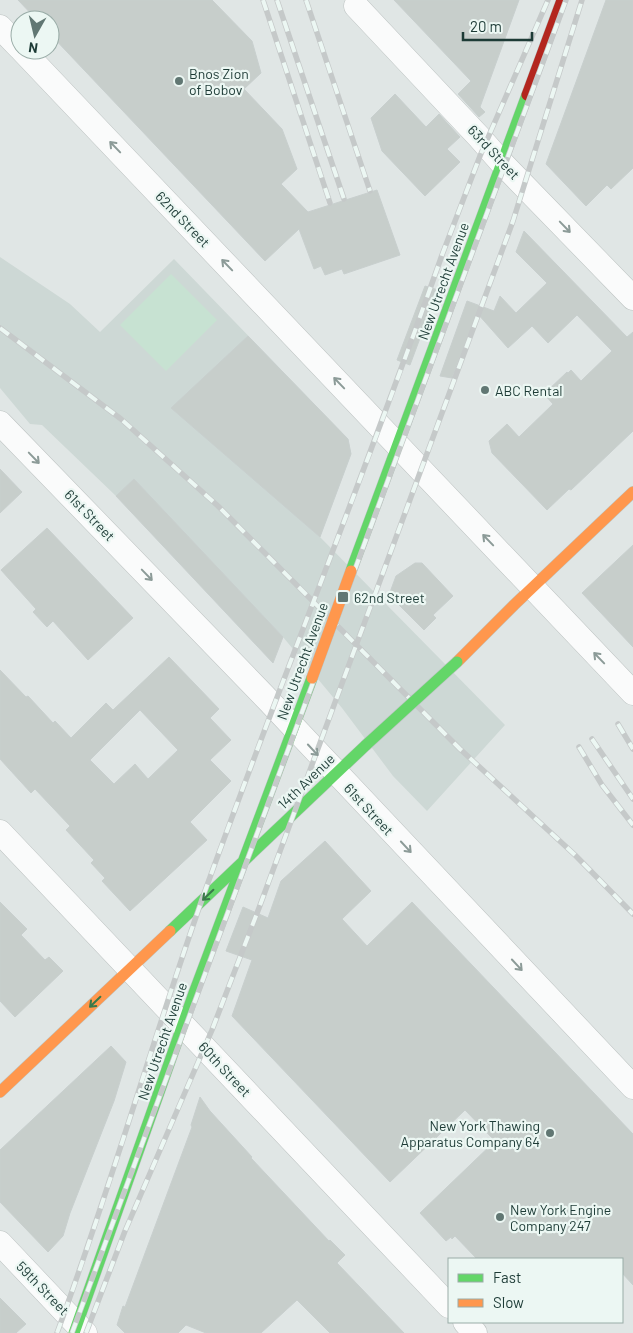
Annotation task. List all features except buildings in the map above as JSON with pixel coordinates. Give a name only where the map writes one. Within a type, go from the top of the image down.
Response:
[{"type":"street","name":"New Utrecht Avenue","points":[[79,1330],[183,1024],[562,0]]},
{"type":"street","name":"63rd Street","points":[[356,6],[633,298]]},
{"type":"street","name":"62nd Street","points":[[0,27],[10,37]]},
{"type":"street","name":"62nd Street","points":[[31,60],[633,693]]},
{"type":"street","name":"61st Street","points":[[0,422],[633,1087]]},
{"type":"street","name":"14th Avenue","points":[[0,1092],[366,745],[457,662],[633,492]]},
{"type":"street","name":"60th Street","points":[[0,832],[448,1305]]},
{"type":"street","name":"59th Street","points":[[0,1243],[79,1330]]},
{"type":"street","points":[[466,1323],[475,1333]]},
{"type":"shaded area","points":[[0,257],[70,304],[100,332],[174,259],[348,439],[351,454],[320,537],[505,725],[427,811],[393,776],[342,708],[283,637],[134,480],[116,496],[42,425],[30,424],[0,388]]},
{"type":"green space","points":[[171,274],[217,320],[166,371],[120,325]]},
{"type":"railway","points":[[263,0],[330,203]]},
{"type":"railway","points":[[277,0],[344,199]]},
{"type":"railway","points":[[306,0],[370,191]]},
{"type":"railway","points":[[57,1333],[96,1223],[186,946],[234,811],[480,156],[548,0]]},
{"type":"railway","points":[[72,1333],[566,0]]},
{"type":"railway","points":[[86,1333],[125,1231],[212,1030],[259,908],[513,221],[582,0]]},
{"type":"railway","points":[[0,328],[121,419],[218,506],[460,749],[575,855],[633,914]]},
{"type":"railway","points":[[618,724],[633,749]]},
{"type":"railway","points":[[592,739],[633,799]]},
{"type":"railway","points":[[579,747],[602,785],[633,825]]},
{"type":"traffic: fast","points":[[351,571],[527,95]]},
{"type":"traffic: fast","points":[[366,745],[457,662]]},
{"type":"traffic: fast","points":[[74,1333],[194,993],[312,678]]},
{"type":"traffic: fast","points":[[170,931],[366,745]]},
{"type":"traffic: slow","points":[[457,662],[633,492]]},
{"type":"traffic: slow","points":[[312,678],[351,571]]},
{"type":"traffic: slow","points":[[0,1092],[170,931]]},
{"type":"traffic: jam","points":[[527,95],[562,0]]},
{"type":"place","name":"Bnos Zion of Bobov","points":[[179,81]]},
{"type":"place","name":"ABC Rental","points":[[485,390]]},
{"type":"place","name":"62nd Street","points":[[343,597]]},
{"type":"place","name":"New York Thawing Apparatus Company 64","points":[[550,1133]]},
{"type":"place","name":"New York Engine Company 247","points":[[500,1217]]}]
